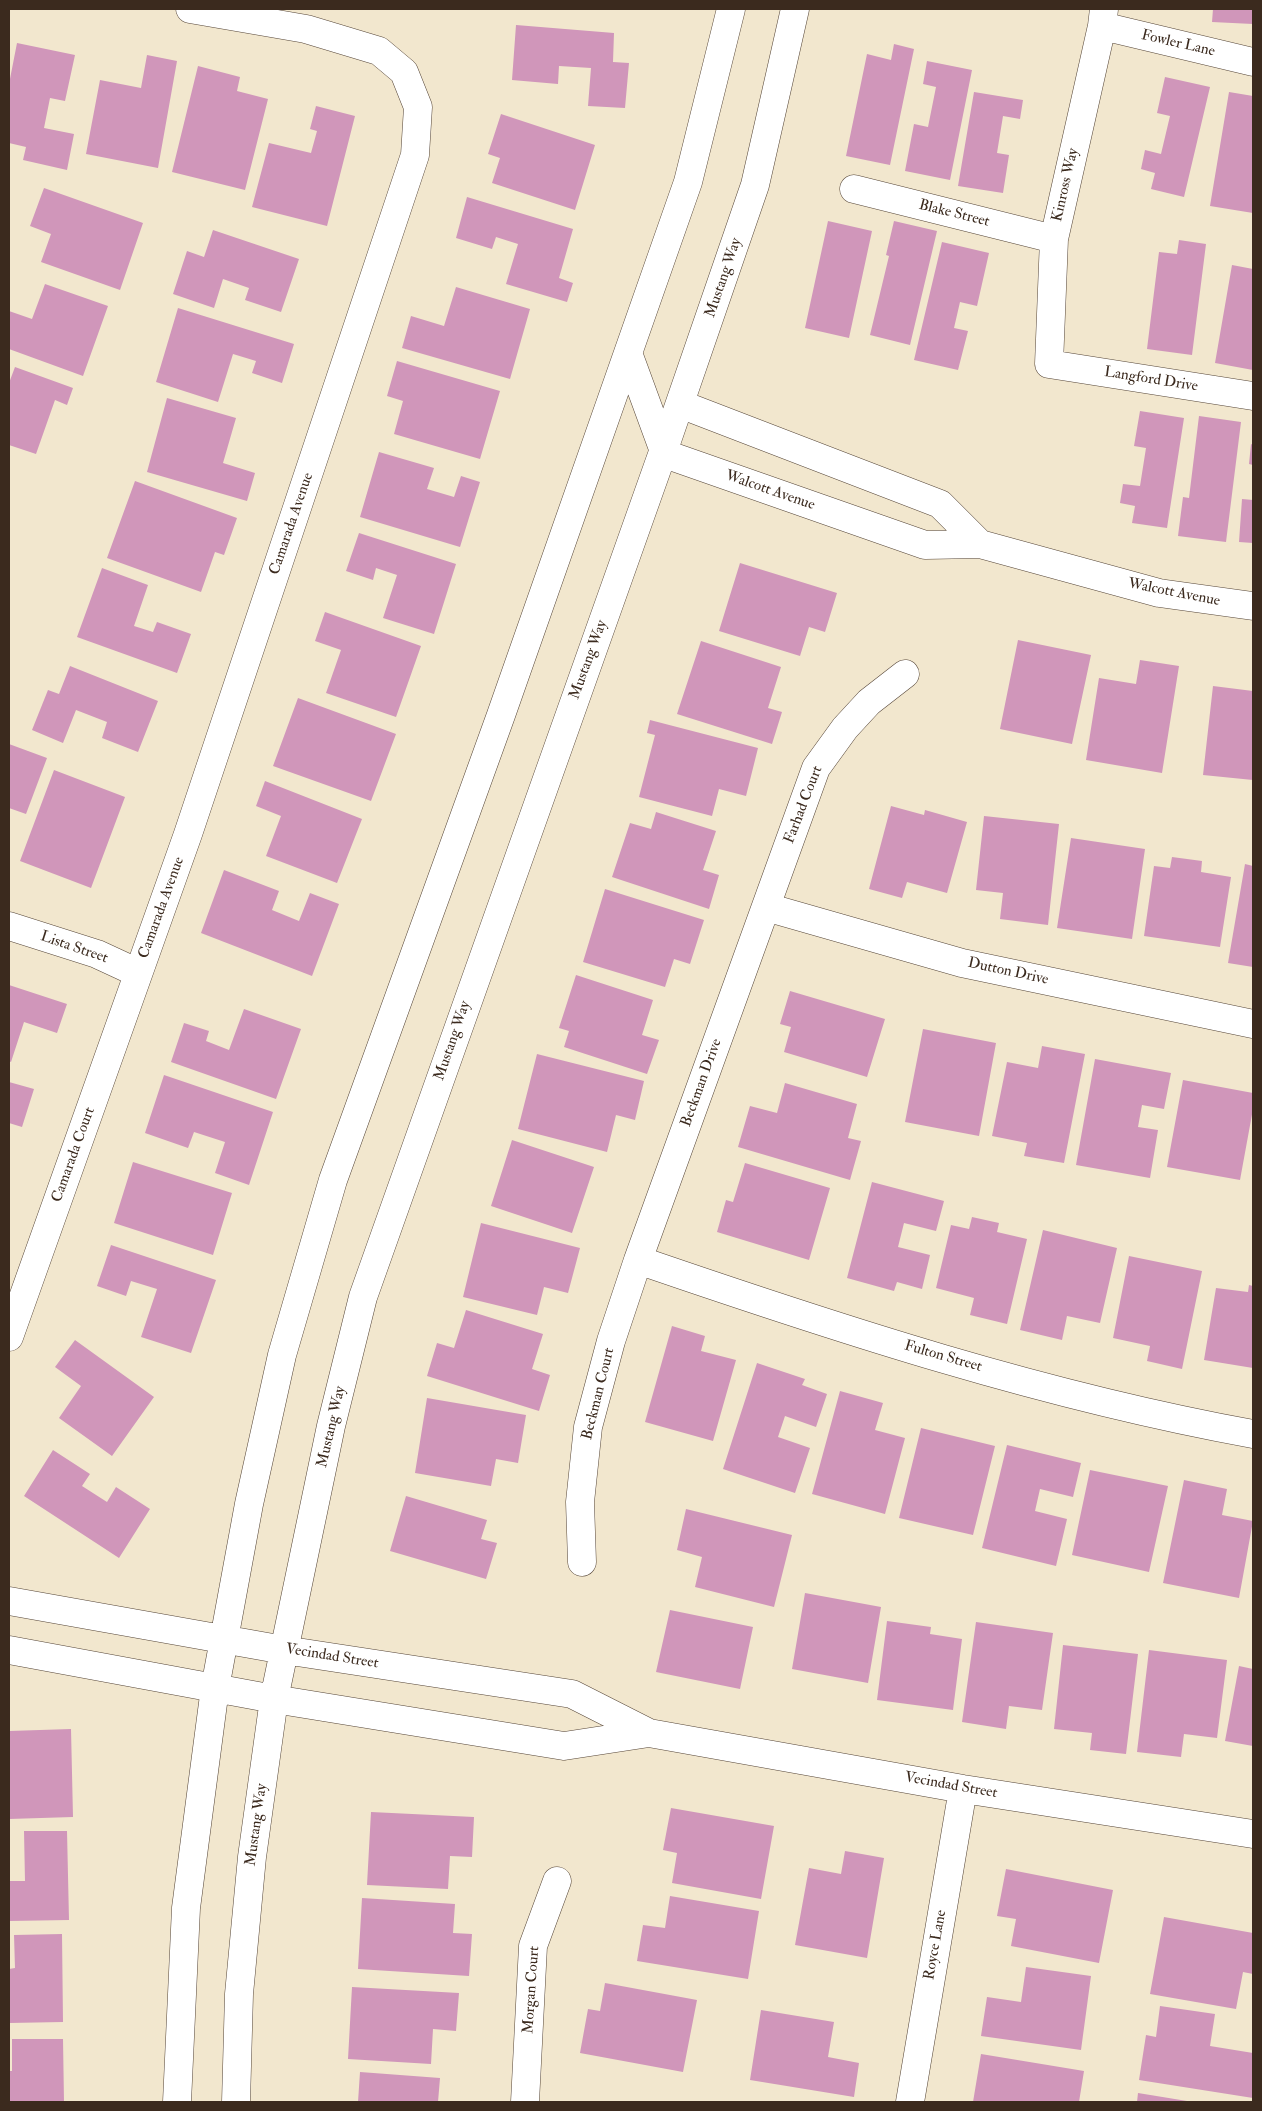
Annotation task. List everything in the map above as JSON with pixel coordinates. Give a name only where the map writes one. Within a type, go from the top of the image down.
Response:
[{"type":"street","name":"Camarada Avenue","points":[[138,973],[192,824],[415,155],[418,107],[404,72],[379,51],[306,29],[190,9]]},
{"type":"street","points":[[176,2102],[186,1908],[215,1688],[248,1504],[282,1355],[333,1180],[501,715],[688,182],[731,9]]},
{"type":"street","name":"Mustang Way","points":[[236,2102],[239,1994],[252,1857],[274,1699],[331,1426],[363,1297],[680,404],[755,185],[795,9]]},
{"type":"street","name":"Fowler Lane","points":[[1103,17],[1253,62]]},
{"type":"street","name":"Kinross Way","points":[[1049,364],[1054,239],[1103,17]]},
{"type":"street","name":"Blake Street","points":[[854,189],[1054,239]]},
{"type":"street","points":[[628,352],[663,452]]},
{"type":"street","name":"Langford Drive","points":[[1049,364],[1253,396]]},
{"type":"street","name":"Walcott Avenue","points":[[680,404],[940,504],[980,544]]},
{"type":"street","name":"Walcott Avenue","points":[[663,452],[925,545],[980,544],[1159,593],[1253,606]]},
{"type":"street","name":"Farhad Court","points":[[766,907],[816,768],[845,728],[869,702],[905,674]]},
{"type":"street","name":"Dutton Drive","points":[[766,907],[962,963],[1253,1024]]},
{"type":"street","name":"Beckman Drive","points":[[638,1260],[766,907]]},
{"type":"street","name":"Lista Street","points":[[9,926],[97,954],[138,973]]},
{"type":"street","name":"Camarada Court","points":[[9,1337],[138,973]]},
{"type":"street","name":"Fulton Street","points":[[638,1260],[781,1310],[969,1365],[1125,1408],[1253,1434]]},
{"type":"street","name":"Beckman Court","points":[[582,1562],[580,1502],[588,1427],[611,1342],[638,1260]]},
{"type":"street","name":"Vecindad Street","points":[[9,1601],[284,1650],[572,1694],[649,1733],[963,1789],[1253,1834]]},
{"type":"street","name":"Vecindad Street","points":[[9,1650],[274,1699],[564,1746],[649,1733]]},
{"type":"street","name":"Royce Lane","points":[[910,2102],[963,1789]]},
{"type":"street","name":"Morgan Court","points":[[525,2102],[533,1946],[557,1881]]},
{"type":"building","points":[[1213,9],[1253,9],[1253,24],[1212,22]]},
{"type":"building","points":[[516,25],[614,33],[613,62],[629,63],[625,108],[588,106],[591,68],[559,66],[558,84],[512,80]]},
{"type":"building","points":[[17,43],[75,55],[65,101],[50,98],[44,128],[74,134],[67,170],[23,160],[26,147],[9,143],[9,84]]},
{"type":"building","points":[[894,44],[914,49],[890,165],[846,156],[867,54],[891,60]]},
{"type":"building","points":[[147,55],[177,61],[158,168],[86,154],[100,80],[141,88]]},
{"type":"building","points":[[927,61],[972,70],[950,180],[905,171],[914,124],[928,127],[936,87],[923,84]]},
{"type":"building","points":[[198,66],[240,77],[237,91],[268,99],[245,190],[172,172]]},
{"type":"building","points":[[1165,77],[1210,87],[1184,197],[1151,189],[1155,173],[1141,169],[1145,150],[1161,154],[1170,116],[1157,113]]},
{"type":"building","points":[[974,92],[1023,100],[1020,119],[1003,116],[997,153],[1009,155],[1003,193],[958,186]]},
{"type":"building","points":[[1229,92],[1253,96],[1253,213],[1210,206]]},
{"type":"building","points":[[316,106],[355,116],[327,226],[252,207],[269,143],[311,153],[317,131],[310,129]]},
{"type":"building","points":[[501,114],[595,145],[575,210],[492,183],[500,158],[488,154]]},
{"type":"building","points":[[44,188],[143,223],[120,290],[41,262],[51,234],[30,226]]},
{"type":"building","points":[[467,197],[573,229],[559,278],[573,283],[567,302],[506,284],[518,244],[496,237],[492,249],[456,238]]},
{"type":"building","points":[[828,221],[872,231],[849,338],[805,328]]},
{"type":"building","points":[[894,221],[937,231],[910,345],[870,335],[889,256],[886,255]]},
{"type":"building","points":[[213,230],[299,259],[281,312],[245,300],[249,288],[223,279],[214,308],[173,294],[187,251],[204,257]]},
{"type":"building","points":[[1179,240],[1206,244],[1192,355],[1147,349],[1159,252],[1177,254]]},
{"type":"building","points":[[942,242],[989,253],[977,306],[960,302],[954,328],[968,331],[958,370],[914,360]]},
{"type":"building","points":[[1232,265],[1253,269],[1253,370],[1215,363]]},
{"type":"building","points":[[45,284],[108,306],[83,376],[9,349],[9,311],[32,319]]},
{"type":"building","points":[[456,287],[530,309],[510,379],[402,348],[411,316],[444,326]]},
{"type":"building","points":[[178,308],[294,344],[282,383],[252,373],[256,361],[233,354],[218,402],[156,382]]},
{"type":"building","points":[[397,361],[500,391],[480,459],[394,434],[403,401],[387,396]]},
{"type":"building","points":[[15,367],[73,388],[67,405],[55,400],[36,454],[9,445],[9,383]]},
{"type":"building","points":[[167,398],[236,418],[223,463],[255,473],[247,501],[147,472]]},
{"type":"building","points":[[1140,411],[1184,418],[1167,528],[1132,523],[1135,506],[1120,503],[1123,484],[1140,486],[1146,448],[1134,446]]},
{"type":"building","points":[[1199,416],[1241,422],[1226,542],[1178,536],[1183,497],[1189,498]]},
{"type":"building","points":[[1251,444],[1253,445],[1253,465],[1249,464]]},
{"type":"building","points":[[379,452],[434,468],[427,489],[454,497],[461,476],[480,482],[460,547],[360,517]]},
{"type":"building","points":[[135,481],[237,518],[224,555],[215,552],[201,592],[107,558]]},
{"type":"building","points":[[1242,499],[1253,500],[1253,543],[1239,542]]},
{"type":"building","points":[[359,533],[456,564],[434,634],[383,618],[397,575],[376,568],[373,580],[346,571]]},
{"type":"building","points":[[740,563],[837,593],[825,632],[809,627],[800,656],[719,631]]},
{"type":"building","points":[[102,568],[148,585],[134,626],[153,632],[157,622],[191,634],[177,673],[77,637]]},
{"type":"building","points":[[325,612],[421,646],[396,717],[326,693],[341,650],[315,641]]},
{"type":"building","points":[[1018,640],[1091,655],[1072,744],[1000,729]]},
{"type":"building","points":[[701,641],[781,667],[768,708],[782,712],[772,744],[677,714]]},
{"type":"building","points":[[1140,660],[1179,666],[1162,773],[1086,760],[1099,678],[1136,684]]},
{"type":"building","points":[[70,666],[158,701],[138,752],[102,738],[107,722],[76,710],[63,743],[32,730],[48,690],[59,694]]},
{"type":"building","points":[[1213,686],[1253,691],[1253,780],[1203,775]]},
{"type":"building","points":[[298,698],[396,734],[371,801],[273,766]]},
{"type":"building","points":[[650,720],[758,748],[746,796],[719,789],[712,816],[639,797],[655,735],[647,733]]},
{"type":"building","points":[[9,744],[47,758],[26,814],[9,808]]},
{"type":"building","points":[[54,770],[125,797],[91,888],[20,861]]},
{"type":"building","points":[[265,781],[362,819],[337,883],[266,856],[281,816],[256,806]]},
{"type":"building","points":[[891,806],[924,815],[925,810],[967,822],[947,893],[907,882],[902,898],[869,889]]},
{"type":"building","points":[[656,812],[716,831],[703,870],[719,875],[709,909],[612,877],[630,823],[651,829]]},
{"type":"building","points":[[984,816],[1059,824],[1048,925],[1000,919],[1003,893],[976,890]]},
{"type":"building","points":[[1071,838],[1145,849],[1132,939],[1057,928]]},
{"type":"building","points":[[1172,857],[1202,861],[1201,872],[1231,877],[1220,947],[1144,936],[1154,866],[1170,868]]},
{"type":"building","points":[[1245,864],[1253,866],[1253,967],[1228,963]]},
{"type":"building","points":[[224,870],[279,891],[272,910],[299,921],[310,893],[339,904],[312,976],[201,933]]},
{"type":"building","points":[[605,889],[704,920],[690,964],[674,959],[665,987],[583,962]]},
{"type":"building","points":[[576,975],[653,1000],[642,1035],[659,1040],[647,1074],[564,1047],[569,1031],[559,1028]]},
{"type":"building","points":[[9,985],[67,1004],[57,1033],[24,1022],[11,1062],[9,1061]]},
{"type":"building","points":[[790,991],[885,1019],[867,1077],[784,1052],[791,1027],[780,1024]]},
{"type":"building","points":[[244,1009],[301,1029],[276,1099],[171,1062],[184,1023],[209,1031],[206,1041],[229,1050]]},
{"type":"building","points":[[923,1029],[996,1043],[979,1136],[905,1122]]},
{"type":"building","points":[[1042,1046],[1085,1054],[1064,1163],[1024,1156],[1027,1143],[992,1136],[1007,1062],[1038,1068]]},
{"type":"building","points":[[537,1054],[644,1081],[635,1120],[616,1115],[607,1152],[518,1129]]},
{"type":"building","points":[[1095,1059],[1171,1073],[1164,1109],[1142,1105],[1138,1127],[1158,1130],[1150,1178],[1076,1165]]},
{"type":"building","points":[[164,1075],[273,1112],[249,1185],[215,1173],[225,1142],[194,1132],[188,1148],[145,1133]]},
{"type":"building","points":[[1183,1080],[1253,1093],[1253,1109],[1240,1180],[1167,1167]]},
{"type":"building","points":[[9,1082],[34,1089],[22,1127],[9,1123]]},
{"type":"building","points":[[785,1083],[857,1104],[848,1138],[861,1141],[850,1180],[738,1147],[750,1106],[777,1113]]},
{"type":"building","points":[[512,1140],[594,1167],[572,1233],[491,1206]]},
{"type":"building","points":[[133,1162],[232,1193],[213,1255],[114,1223]]},
{"type":"building","points":[[745,1163],[830,1188],[809,1260],[717,1232],[726,1200],[733,1202]]},
{"type":"building","points":[[872,1182],[944,1201],[936,1231],[904,1223],[898,1247],[930,1255],[922,1289],[897,1282],[894,1291],[847,1278]]},
{"type":"building","points":[[972,1217],[999,1223],[997,1232],[1027,1239],[1007,1324],[970,1315],[974,1298],[936,1288],[951,1225],[969,1229]]},
{"type":"building","points":[[481,1223],[580,1248],[568,1293],[544,1287],[537,1315],[463,1297]]},
{"type":"building","points":[[1043,1230],[1117,1248],[1100,1323],[1067,1316],[1062,1340],[1020,1330]]},
{"type":"building","points":[[111,1245],[216,1280],[191,1353],[141,1337],[157,1289],[131,1281],[126,1296],[97,1286]]},
{"type":"building","points":[[1129,1256],[1202,1271],[1182,1369],[1147,1361],[1150,1346],[1113,1338]]},
{"type":"building","points":[[1249,1285],[1253,1286],[1253,1368],[1204,1360],[1216,1288],[1248,1292]]},
{"type":"building","points":[[466,1310],[543,1334],[532,1369],[550,1375],[539,1411],[427,1376],[437,1343],[454,1348]]},
{"type":"building","points":[[672,1326],[705,1336],[701,1351],[736,1360],[713,1441],[645,1422]]},
{"type":"building","points":[[75,1340],[154,1397],[112,1456],[59,1418],[81,1386],[55,1367]]},
{"type":"building","points":[[757,1363],[805,1379],[802,1385],[827,1394],[816,1427],[785,1416],[778,1437],[810,1448],[795,1493],[723,1469]]},
{"type":"building","points":[[840,1391],[883,1403],[875,1430],[905,1438],[885,1514],[812,1494]]},
{"type":"building","points":[[427,1398],[526,1415],[518,1463],[496,1459],[491,1486],[415,1473]]},
{"type":"building","points":[[921,1428],[995,1446],[973,1535],[899,1518]]},
{"type":"building","points":[[1007,1445],[1081,1463],[1073,1497],[1040,1489],[1035,1511],[1067,1519],[1056,1566],[982,1548]]},
{"type":"building","points":[[53,1450],[90,1474],[82,1486],[107,1502],[116,1487],[150,1509],[119,1558],[24,1496]]},
{"type":"building","points":[[1090,1470],[1168,1486],[1149,1572],[1072,1555]]},
{"type":"building","points":[[1184,1480],[1227,1489],[1222,1515],[1253,1521],[1239,1598],[1163,1583]]},
{"type":"building","points":[[406,1496],[487,1520],[481,1539],[497,1543],[486,1579],[390,1551]]},
{"type":"building","points":[[686,1509],[792,1535],[774,1607],[695,1587],[702,1557],[677,1550]]},
{"type":"building","points":[[805,1593],[881,1607],[868,1683],[792,1669]]},
{"type":"building","points":[[670,1610],[753,1627],[740,1689],[656,1672]]},
{"type":"building","points":[[887,1621],[931,1627],[930,1634],[962,1639],[953,1710],[877,1700]]},
{"type":"building","points":[[976,1622],[1053,1633],[1042,1710],[1009,1706],[1006,1729],[962,1722]]},
{"type":"building","points":[[1063,1645],[1138,1654],[1126,1754],[1090,1750],[1092,1733],[1054,1729]]},
{"type":"building","points":[[1149,1650],[1227,1660],[1217,1738],[1184,1734],[1181,1757],[1137,1752]]},
{"type":"building","points":[[1239,1666],[1253,1669],[1253,1746],[1225,1741]]},
{"type":"building","points":[[71,1729],[73,1817],[9,1819],[9,1731]]},
{"type":"building","points":[[671,1808],[774,1826],[761,1899],[672,1883],[677,1853],[663,1850]]},
{"type":"building","points":[[371,1812],[474,1817],[472,1857],[450,1856],[448,1889],[367,1885]]},
{"type":"building","points":[[24,1831],[67,1831],[69,1920],[9,1921],[9,1881],[25,1881]]},
{"type":"building","points":[[845,1851],[884,1858],[867,1958],[795,1945],[809,1868],[841,1874]]},
{"type":"building","points":[[1006,1869],[1113,1890],[1099,1963],[1011,1946],[1016,1919],[997,1916]]},
{"type":"building","points":[[670,1896],[759,1911],[748,1979],[637,1961],[643,1925],[665,1928]]},
{"type":"building","points":[[362,1898],[455,1904],[453,1933],[472,1934],[469,1976],[358,1969]]},
{"type":"building","points":[[1164,1917],[1253,1933],[1253,1974],[1243,1972],[1236,2009],[1150,1994]]},
{"type":"building","points":[[62,1934],[63,2022],[9,2023],[9,1969],[15,1968],[14,1935]]},
{"type":"building","points":[[1026,1967],[1091,1976],[1081,2050],[981,2036],[987,1997],[1021,2002]]},
{"type":"building","points":[[605,1983],[697,2000],[683,2072],[580,2053],[588,2009],[600,2011]]},
{"type":"building","points":[[352,1987],[459,1993],[456,2031],[433,2029],[431,2064],[348,2059]]},
{"type":"building","points":[[1160,2006],[1215,2014],[1210,2046],[1253,2053],[1253,2098],[1139,2080],[1146,2035],[1156,2037]]},
{"type":"building","points":[[761,2010],[834,2022],[828,2057],[859,2063],[854,2097],[750,2080]]},
{"type":"building","points":[[12,2039],[63,2039],[64,2102],[9,2102],[9,2071],[12,2071]]},
{"type":"building","points":[[981,2054],[1084,2071],[1079,2102],[973,2102]]},
{"type":"building","points":[[360,2072],[440,2078],[438,2102],[358,2102]]},
{"type":"building","points":[[1138,2093],[1187,2101],[1187,2102],[1137,2102]]}]
